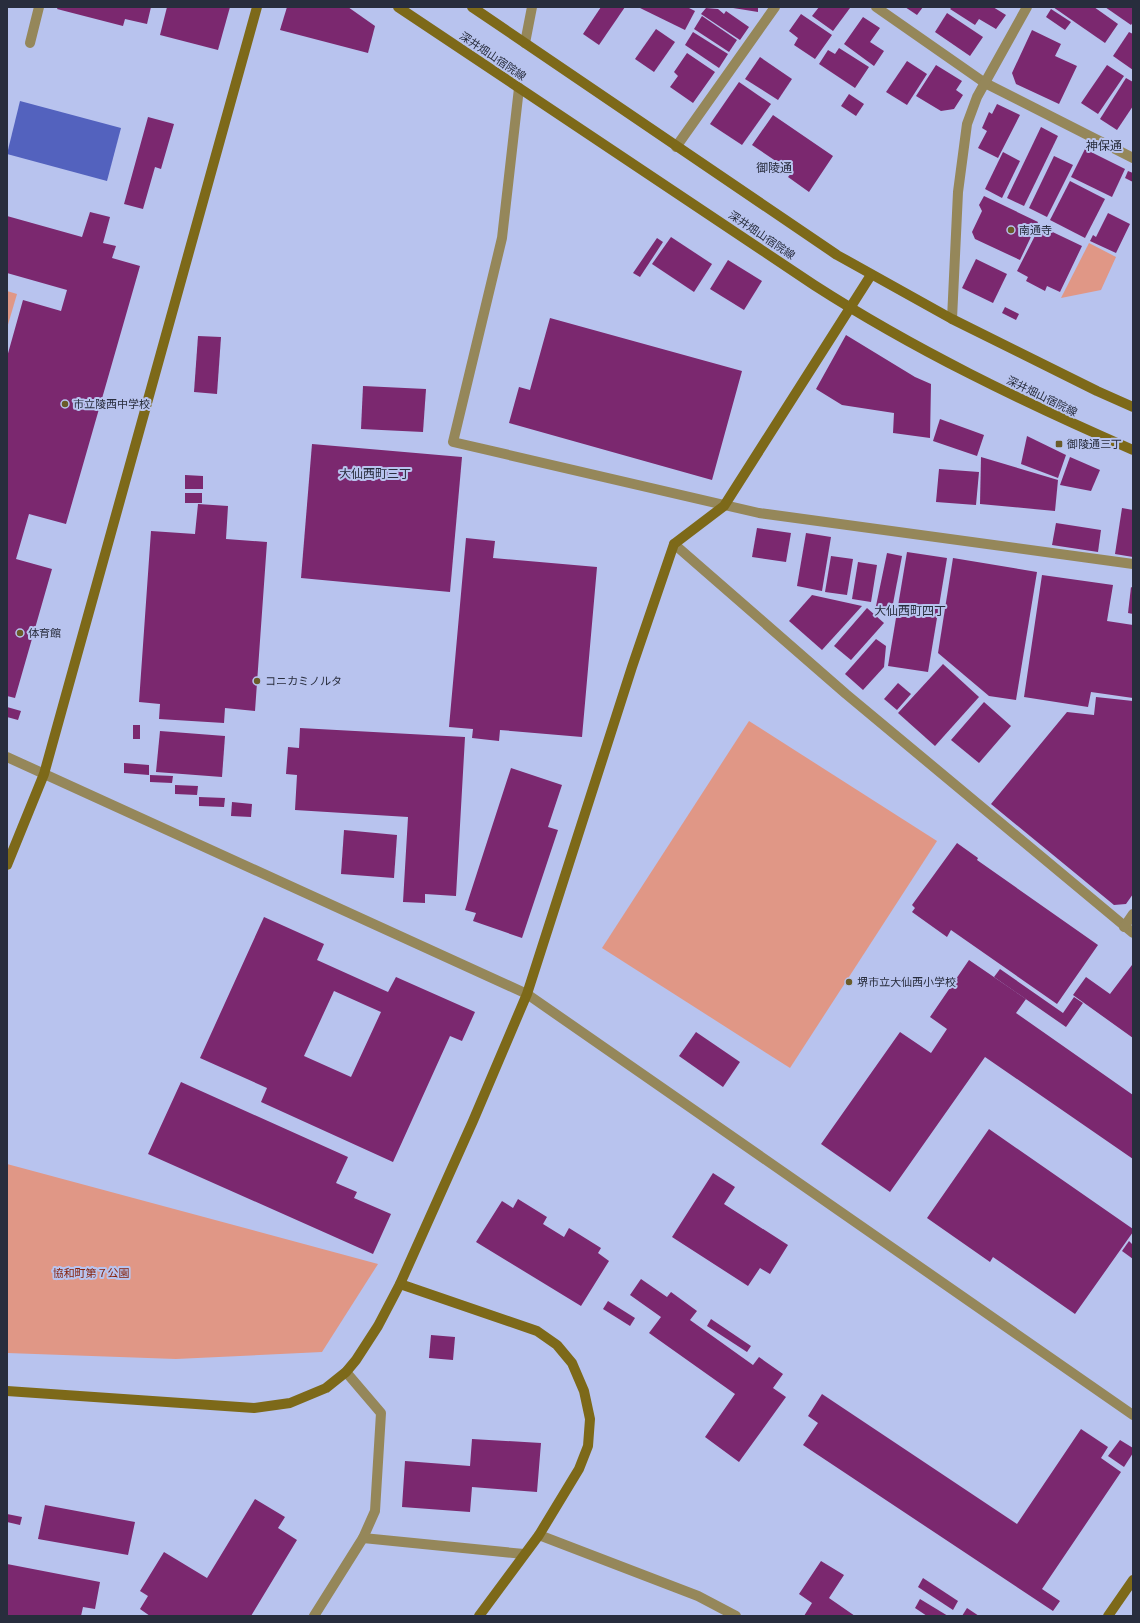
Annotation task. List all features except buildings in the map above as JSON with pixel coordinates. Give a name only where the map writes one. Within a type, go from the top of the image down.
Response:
[{"type":"street","points":[[30,42],[39,7]]},
{"type":"street","points":[[7,865],[44,774],[257,7]]},
{"type":"street","name":"深井畑山宿院線","points":[[398,7],[814,285],[959,368],[1071,423],[1133,450]]},
{"type":"street","points":[[472,7],[837,255],[952,319],[1097,391],[1133,407]]},
{"type":"street","points":[[525,42],[532,7]]},
{"type":"street","points":[[676,147],[775,7]]},
{"type":"street","points":[[876,7],[985,84],[1133,158]]},
{"type":"street","points":[[952,319],[958,192],[962,151],[967,124],[977,97],[1027,7]]},
{"type":"street","points":[[519,88],[502,238],[454,442],[759,513],[1133,564]]},
{"type":"street","points":[[7,1391],[254,1408],[290,1403],[326,1388],[346,1372],[356,1360],[378,1326],[400,1284],[473,1122],[527,994],[632,667],[674,544],[724,506],[871,275]]},
{"type":"street","points":[[674,544],[846,694],[1133,933]]},
{"type":"street","points":[[7,757],[527,994],[1133,1415]]},
{"type":"street","points":[[1124,927],[1133,914]]},
{"type":"street","points":[[400,1284],[537,1332],[557,1345],[572,1363],[584,1391],[590,1420],[588,1446],[579,1469],[539,1534],[479,1616]]},
{"type":"street","points":[[314,1616],[363,1538],[375,1511],[381,1413],[346,1372]]},
{"type":"street","points":[[539,1534],[698,1596],[736,1616]]},
{"type":"street","points":[[363,1538],[524,1554]]},
{"type":"street","points":[[1108,1616],[1133,1580]]},
{"type":"green space","points":[[1089,243],[1116,257],[1101,290],[1061,298]]},
{"type":"green space","points":[[7,291],[17,294],[7,328]]},
{"type":"green space","points":[[749,721],[937,841],[790,1068],[602,948]]},
{"type":"green space","name":"協和町第７公園","points":[[7,1164],[378,1264],[322,1352],[176,1359],[7,1353]]},
{"type":"water","points":[[20,101],[121,128],[107,181],[7,154]]},
{"type":"place","name":"南通寺","points":[[1011,230]]},
{"type":"place","name":"市立陵西中学校","points":[[65,404]]},
{"type":"place","name":"御陵通三丁","points":[[1059,444]]},
{"type":"place","name":"体育館","points":[[20,633]]},
{"type":"place","name":"コニカミノルタ","points":[[257,681]]},
{"type":"place","name":"堺市立大仙西小学校","points":[[849,982]]},
{"type":"district","name":"神保通","points":[[1104,146]]},
{"type":"district","name":"御陵通","points":[[774,168]]},
{"type":"district","name":"大仙西町三丁","points":[[375,474]]},
{"type":"district","name":"大仙西町四丁","points":[[910,611]]}]
